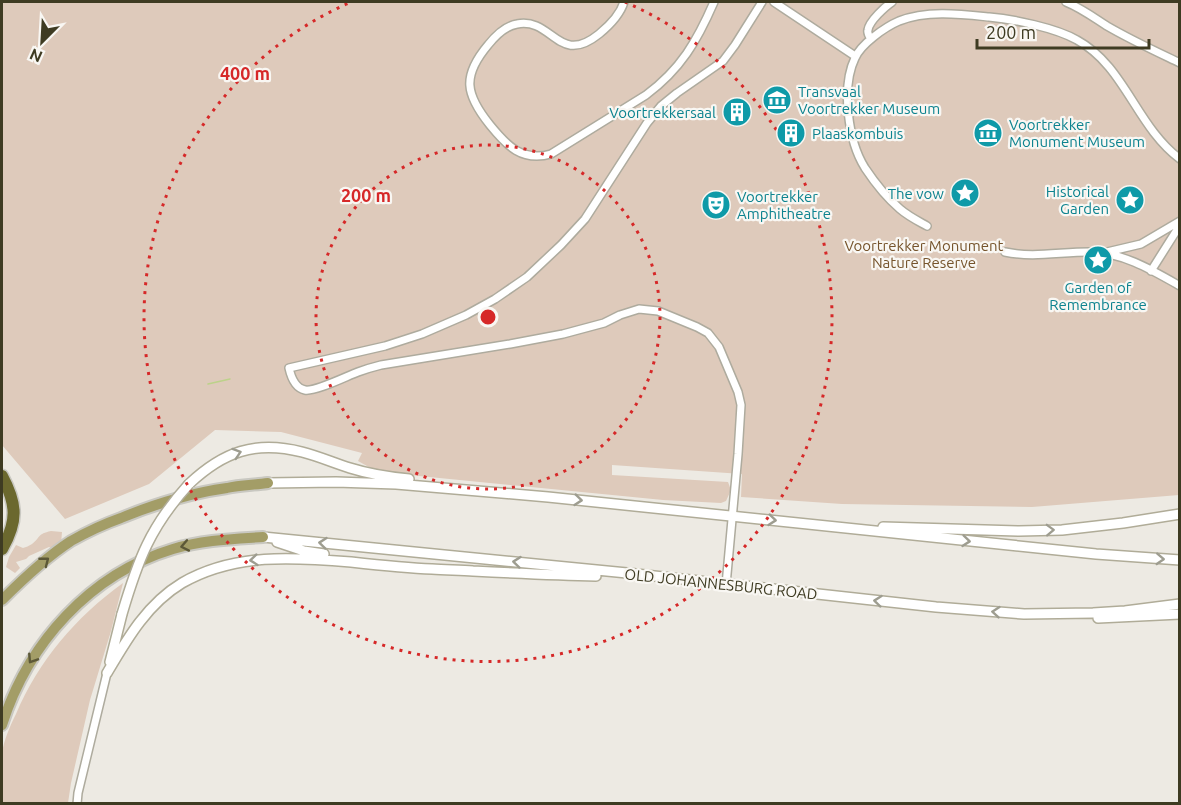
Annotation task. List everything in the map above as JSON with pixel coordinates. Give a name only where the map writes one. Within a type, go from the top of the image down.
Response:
[{"type":"highway","points":[[2,476],[14,505],[10,534],[2,549]]},
{"type":"main road","points":[[107,673],[134,573],[150,536],[171,502],[201,472],[232,454],[264,447],[282,448],[303,452],[369,473],[548,497]]},
{"type":"main road","points":[[2,600],[45,560],[73,540],[106,524],[140,510],[185,496],[268,483],[396,484],[548,497],[1114,556],[1179,560]]},
{"type":"main road","points":[[803,524],[1019,531],[1090,528],[1179,514]]},
{"type":"main road","points":[[2,725],[8,705],[24,671],[38,648],[59,623],[99,586],[125,569],[176,548],[221,540],[263,537],[304,551],[458,570]]},
{"type":"main road","name":"OLD JOHANNESBURG ROAD","points":[[263,537],[627,573],[936,607],[1024,614],[1125,611],[1179,604]]},
{"type":"main road","points":[[107,673],[130,635],[146,615],[173,589],[212,569],[254,559],[317,559],[437,570],[595,576],[620,576],[627,573]]},
{"type":"main road","points":[[1024,614],[1050,618],[1089,619],[1179,614]]},
{"type":"street","points":[[624,2],[610,24],[585,43],[567,45],[537,26],[518,24],[505,28],[497,34],[476,59],[470,77],[470,90],[474,101],[491,127],[511,147],[528,155],[551,154],[646,94],[660,83],[689,51],[714,2]]},
{"type":"street","points":[[726,585],[741,405],[738,392],[719,347],[708,333],[697,327],[658,311],[639,309],[604,323],[563,334],[381,365],[311,390],[298,387],[289,368],[385,346],[415,336],[466,315],[527,277],[585,219],[647,123],[661,106],[723,61],[762,2]]},
{"type":"street","points":[[871,39],[867,30],[874,19],[892,2]]},
{"type":"street","points":[[1066,2],[1179,63]]},
{"type":"street","points":[[778,3],[855,56]]},
{"type":"street","points":[[927,226],[901,211],[865,168],[856,149],[850,124],[848,101],[849,79],[855,56],[885,28],[898,21],[919,15],[985,16],[1012,20],[1072,37],[1106,63],[1149,128],[1179,159]]},
{"type":"street","points":[[1005,252],[1030,255],[1120,249],[1141,244],[1179,223]]},
{"type":"street","points":[[1151,271],[1179,223]]},
{"type":"street","points":[[1098,252],[1124,258],[1179,286]]},
{"type":"street","points":[[77,804],[107,673]]},
{"type":"green space","name":"Voortrekker Monument Nature Reserve","points":[[2,2],[1179,2],[1179,495],[1032,507],[842,504],[741,497],[742,474],[612,465],[612,475],[728,482],[731,490],[726,501],[721,503],[663,500],[376,471],[358,461],[362,453],[281,432],[215,430],[149,484],[65,519],[2,445]]},
{"type":"green space","points":[[51,531],[62,532],[61,544],[57,550],[49,547],[16,562],[20,568],[15,573],[6,567],[16,545],[23,548],[28,546],[41,535]]},
{"type":"green space","points":[[123,583],[90,700],[68,803],[2,803],[3,748],[9,728],[25,694],[60,641],[90,610]]},
{"type":"waterway","points":[[208,384],[230,379]]},
{"type":"place","name":"Transvaal Voortrekker Museum","points":[[777,100]]},
{"type":"place","name":"Voortrekkersaal","points":[[737,112]]},
{"type":"place","name":"Plaaskombuis","points":[[791,133]]},
{"type":"place","name":"Voortrekker Monument Museum","points":[[988,133]]},
{"type":"place","name":"The vow","points":[[965,193]]},
{"type":"place","name":"Historical Garden","points":[[1130,200]]},
{"type":"place","name":"Voortrekker Amphitheatre","points":[[716,205]]},
{"type":"place","name":"Garden of Remembrance","points":[[1098,260]]}]
